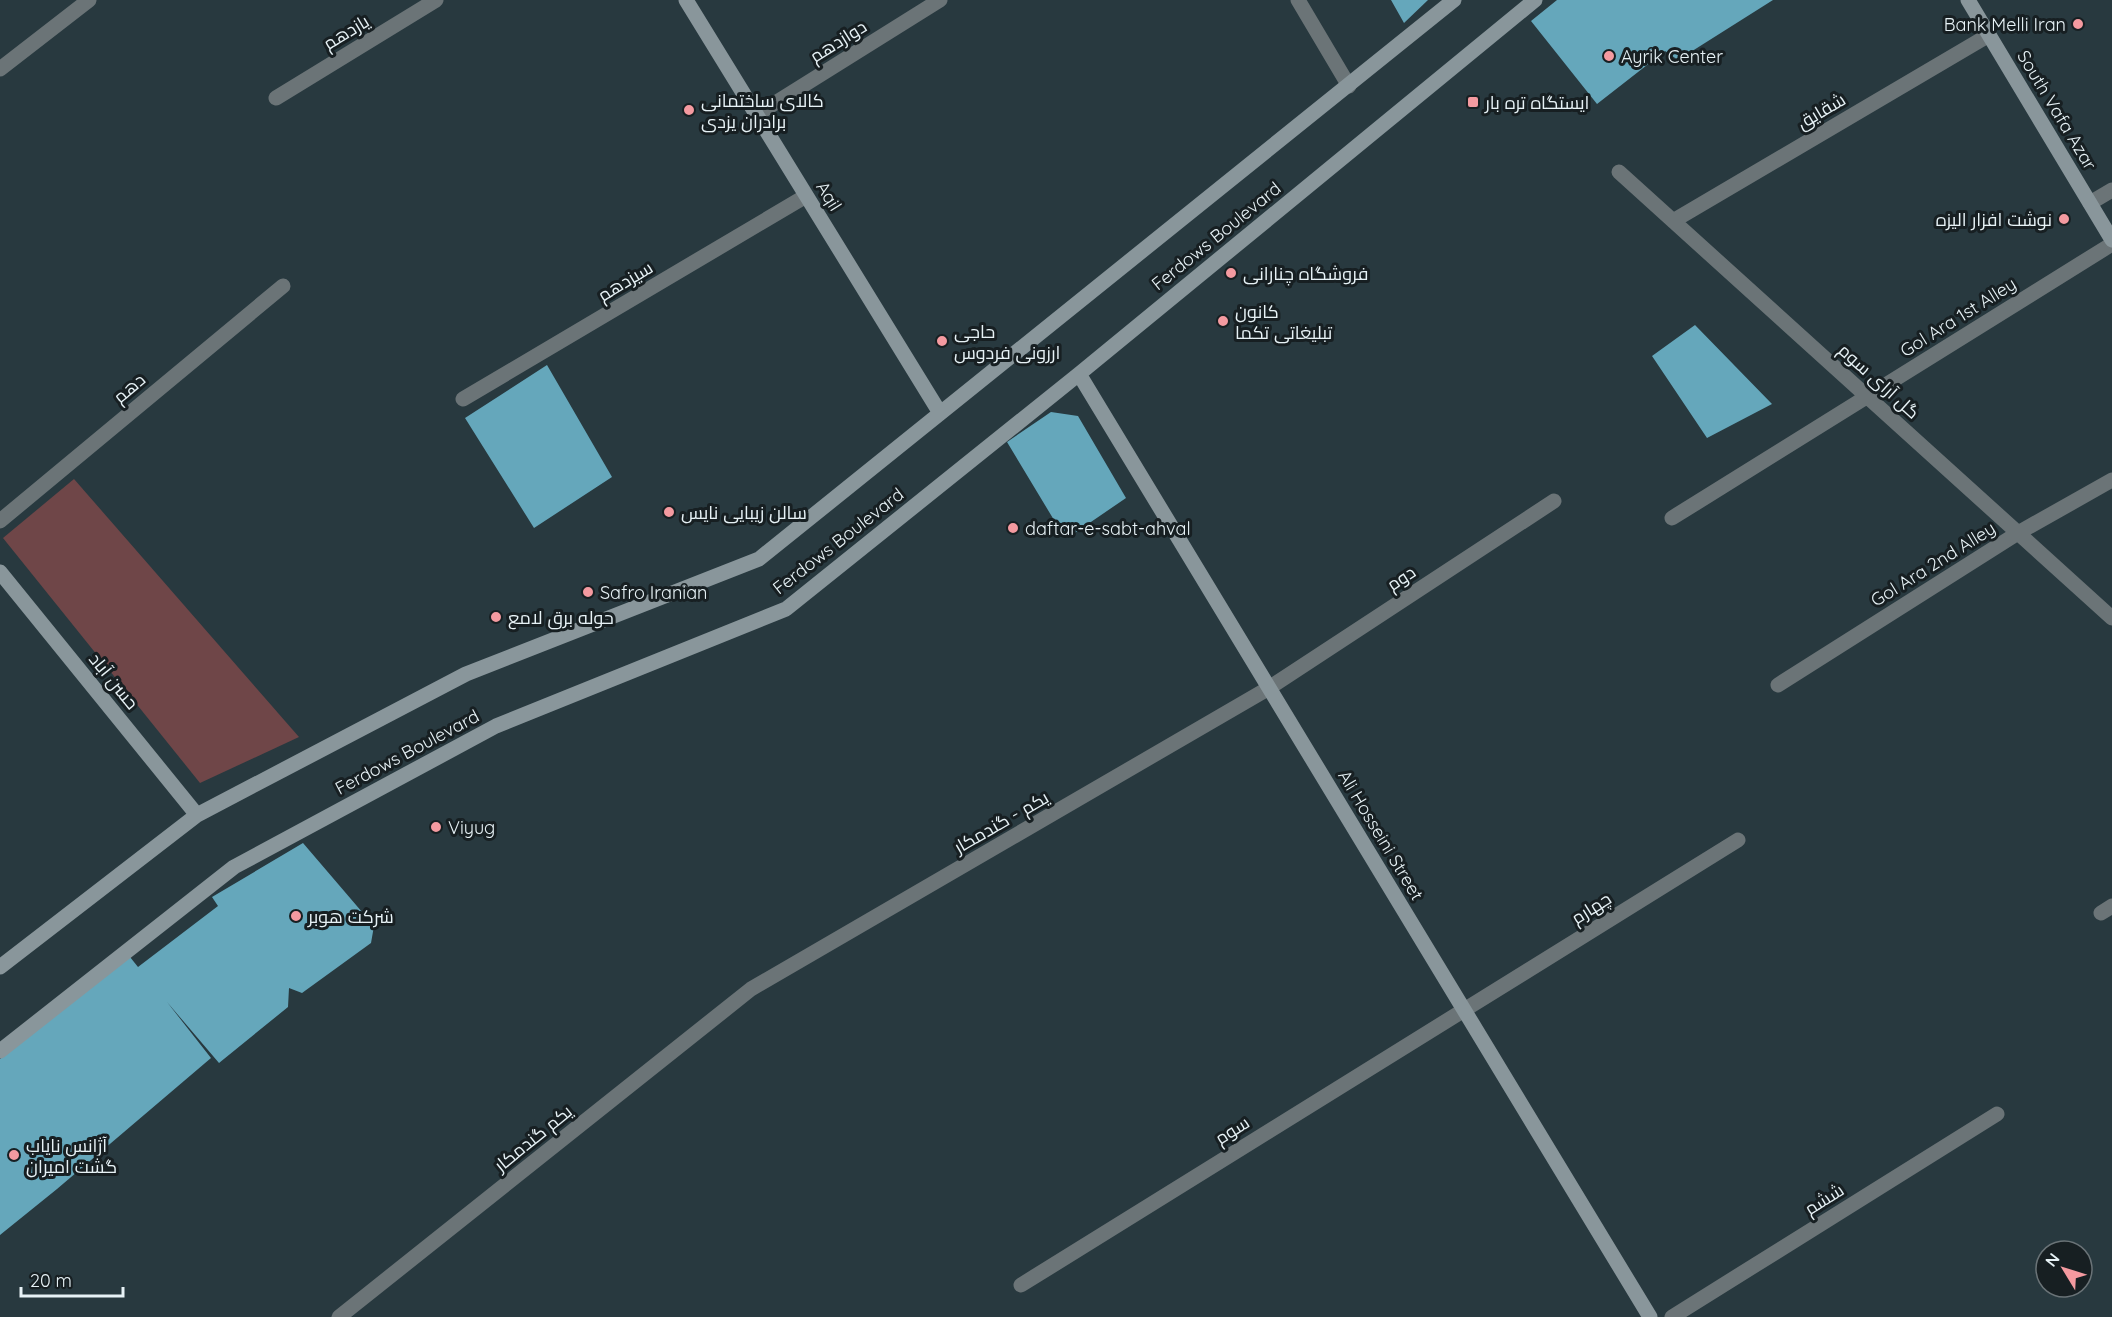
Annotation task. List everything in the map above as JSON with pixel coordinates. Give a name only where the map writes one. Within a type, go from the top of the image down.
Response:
[{"type":"main road","name":"Aqil","points":[[686,0],[940,413]]},
{"type":"main road","name":"Ferdows Boulevard","points":[[0,967],[197,815],[466,674],[759,559],[1454,0]]},
{"type":"main road","name":"Ferdows Boulevard","points":[[0,1051],[234,867],[496,726],[786,609],[1079,374],[1535,0]]},
{"type":"main road","name":"South Vafa Azar","points":[[1968,0],[2112,242]]},
{"type":"main road","name":"Ali Hosseini Street","points":[[1079,374],[1650,1317]]},
{"type":"main road","name":"حسن آباد","points":[[0,572],[197,815]]},
{"type":"street","points":[[0,69],[89,0]]},
{"type":"street","name":"یازدهم","points":[[276,98],[436,0]]},
{"type":"street","name":"دوازدهم","points":[[756,115],[940,0]]},
{"type":"street","points":[[1298,0],[1349,86]]},
{"type":"street","name":"شقایق","points":[[1673,221],[1989,35]]},
{"type":"street","name":"گل آرای سوم","points":[[1619,172],[2112,618]]},
{"type":"street","points":[[2090,203],[2112,190]]},
{"type":"street","name":"سیزدهم","points":[[464,399],[806,196]]},
{"type":"street","name":"Gol Ara 1st Alley","points":[[1672,518],[2112,242]]},
{"type":"street","name":"دهم","points":[[0,521],[283,285]]},
{"type":"street","name":"Gol Ara 2nd Alley","points":[[1778,685],[2018,533],[2112,480]]},
{"type":"street","name":"دوم","points":[[1269,688],[1554,501]]},
{"type":"street","name":"یکم - گندمکار","points":[[751,989],[1269,688]]},
{"type":"street","name":"چهارم","points":[[1464,1009],[1738,840]]},
{"type":"street","name":"یکم گندمکار","points":[[339,1317],[751,989]]},
{"type":"street","name":"سوم","points":[[1021,1285],[1464,1009]]},
{"type":"street","name":"ششم","points":[[1672,1317],[1997,1114]]},
{"type":"shaded area","points":[[74,479],[299,737],[200,783],[3,538]]},
{"type":"building","points":[[1391,0],[1428,0],[1404,23]]},
{"type":"building","name":"Ayrik Center","points":[[1557,0],[1773,0],[1678,60],[1665,51],[1597,104],[1531,21]]},
{"type":"building","points":[[1695,325],[1772,404],[1707,438],[1652,356]]},
{"type":"building","points":[[547,365],[612,477],[534,528],[465,418]]},
{"type":"building","points":[[1051,412],[1078,416],[1126,498],[1069,537],[1060,530],[1007,442]]},
{"type":"building","points":[[303,843],[374,926],[371,943],[302,993],[289,988],[288,1007],[219,1063],[167,1002],[211,1058],[0,1235],[0,1059],[130,957],[138,967],[218,906],[212,897]]},
{"type":"place","name":"Bank Melli Iran","points":[[2078,24]]},
{"type":"place","name":"Ayrik Center","points":[[1609,56]]},
{"type":"place","name":"ایستگاه تره بار","points":[[1473,102]]},
{"type":"place","name":"کالای ساختمانی برادران یزدی","points":[[689,110]]},
{"type":"place","name":"نوشت افزار الیزه","points":[[2064,219]]},
{"type":"place","name":"فروشگاه چنارانی","points":[[1231,273]]},
{"type":"place","name":"کانون تبلیغاتی تکما","points":[[1223,321]]},
{"type":"place","name":"حاجی‌ ارزونی فردوس","points":[[942,341]]},
{"type":"place","name":"سالن زیبایی نایس","points":[[669,512]]},
{"type":"place","name":"daftar-e-sabt-ahval","points":[[1013,528]]},
{"type":"place","name":"Safro Iranian","points":[[588,592]]},
{"type":"place","name":"حوله برق لامع","points":[[496,617]]},
{"type":"place","name":"Viyug","points":[[436,827]]},
{"type":"place","name":"شرکت هوبر","points":[[296,916]]},
{"type":"place","name":"آژانس نایاب گشت امیران","points":[[14,1155]]}]
